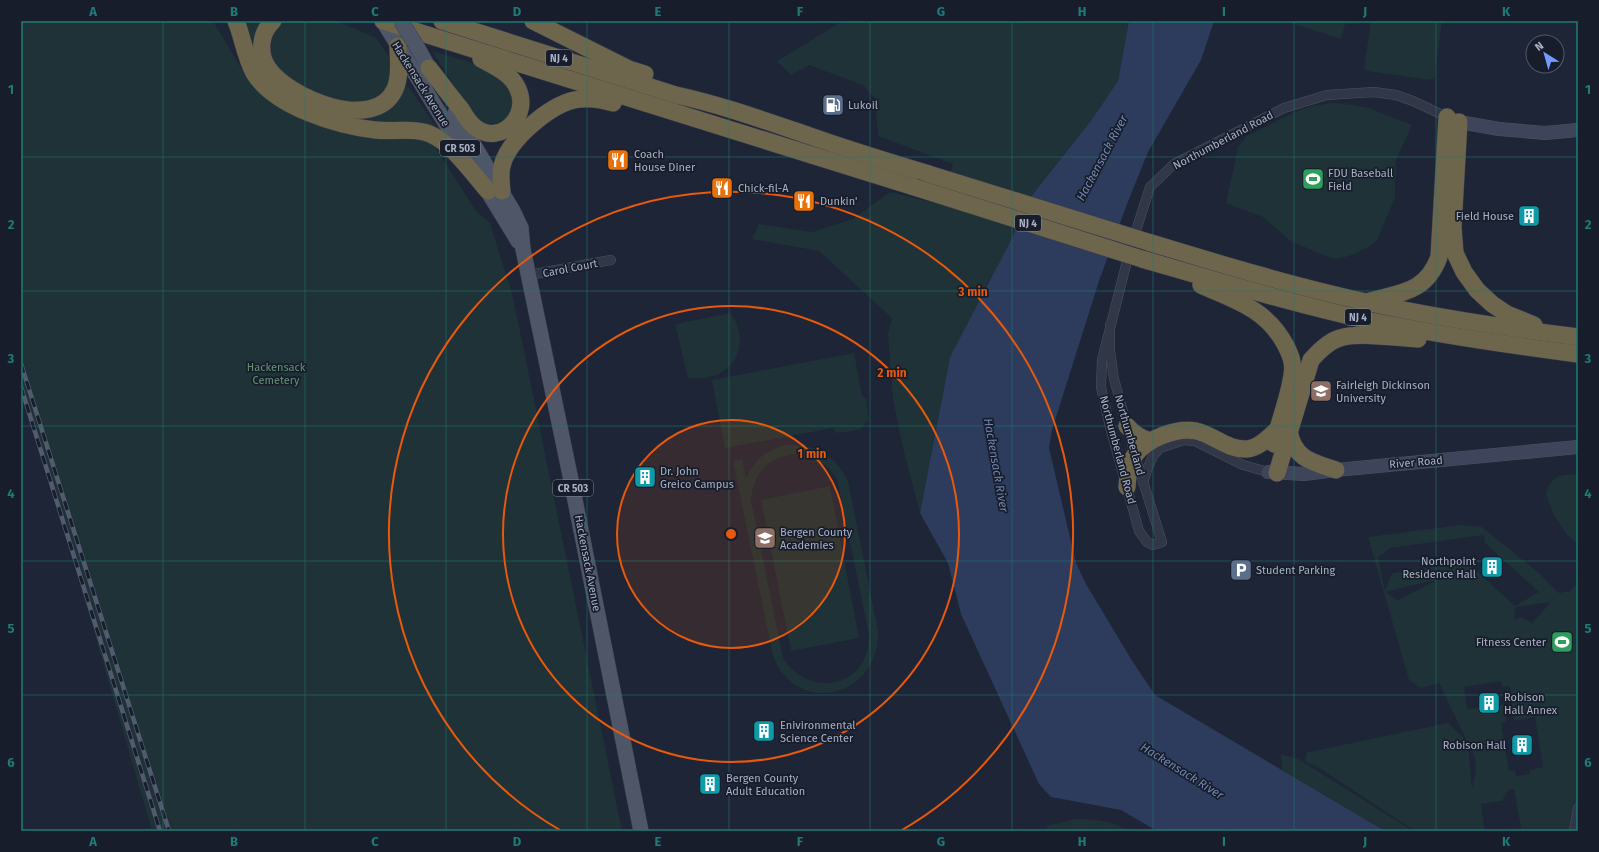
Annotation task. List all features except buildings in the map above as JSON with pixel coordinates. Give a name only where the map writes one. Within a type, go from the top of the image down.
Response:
[{"type":"highway","points":[[236,21],[254,72],[264,85],[274,93],[302,110],[340,124],[376,130],[422,131],[434,135],[495,191],[502,167],[510,151],[531,126],[557,106],[574,100],[591,98],[619,104],[670,111]]},
{"type":"highway","points":[[273,21],[266,29],[262,43],[263,57],[268,68],[281,81],[291,88],[320,102],[337,108],[348,110],[367,109],[377,106],[387,100],[395,90],[397,84],[399,69],[398,46]]},
{"type":"highway","name":"NJ 4","points":[[383,21],[1142,259],[1301,304],[1370,320],[1498,344],[1578,354]]},
{"type":"highway","name":"NJ 4","points":[[442,21],[676,95],[710,103],[778,124],[867,155],[1251,273],[1366,302],[1484,324],[1570,336]]},
{"type":"highway","points":[[533,21],[629,69],[702,93],[710,103]]},
{"type":"highway","points":[[429,68],[476,128],[488,132],[498,132],[508,128],[515,122],[518,118],[521,107],[521,98],[517,86],[501,71],[453,43]]},
{"type":"highway","points":[[1366,302],[1416,288],[1428,279],[1435,268],[1439,257],[1453,119]]},
{"type":"highway","points":[[1453,119],[1453,227],[1455,252],[1464,272],[1477,290],[1492,304],[1507,314],[1570,336]]},
{"type":"highway","points":[[1142,259],[1249,307],[1274,326],[1293,359],[1292,376],[1283,430],[1272,473]]},
{"type":"highway","points":[[1135,485],[1129,470],[1135,455],[1150,442],[1162,435],[1182,430],[1195,430],[1205,433],[1227,446],[1238,449],[1249,449],[1283,430],[1311,360],[1323,348],[1341,338],[1381,336],[1498,344]]},
{"type":"highway","points":[[1127,426],[1134,434],[1150,442]]},
{"type":"highway","points":[[1283,430],[1296,451],[1310,462],[1336,470]]},
{"type":"main road","name":"Hackensack Avenue","points":[[383,21],[398,46],[495,191]]},
{"type":"main road","name":"Hackensack Avenue","points":[[402,21],[495,191],[523,249],[641,831]]},
{"type":"main road","name":"Northumberland Road","points":[[1453,119],[1499,129],[1545,133],[1578,130]]},
{"type":"main road","name":"River Road","points":[[1272,473],[1304,474],[1571,448],[1578,442]]},
{"type":"street","name":"Northumberland Road","points":[[1162,542],[1153,545],[1147,542],[1139,531],[1135,485],[1110,427],[1101,387],[1102,360],[1110,325],[1124,268],[1150,187],[1174,164],[1284,108],[1328,95],[1374,92],[1396,94],[1453,119]]},
{"type":"street","name":"Carol Court","points":[[529,275],[611,260]]},
{"type":"street","name":"Northumberland","points":[[1110,325],[1110,351],[1114,379],[1135,455]]},
{"type":"street","points":[[1135,485],[1148,467],[1153,456],[1160,448],[1184,440],[1195,441],[1243,465],[1272,473]]},
{"type":"street","name":"Northumberland","points":[[1135,485],[1162,542]]},
{"type":"street","points":[[1574,831],[1578,808]]},
{"type":"green space","name":"Hackensack Cemetery","points":[[21,21],[213,21],[249,81],[289,114],[348,135],[429,138],[476,211],[490,223],[513,297],[622,831],[152,831],[21,381]]},
{"type":"green space","points":[[243,21],[264,21],[255,35],[252,51]]},
{"type":"green space","points":[[337,21],[376,38],[390,58],[393,76],[382,95],[362,103],[349,103],[316,93],[297,83],[280,71],[270,57],[270,35],[280,22]]},
{"type":"green space","points":[[843,21],[1129,21],[1118,81],[1090,122],[1033,194],[1009,244],[950,357],[920,513],[904,452],[893,400],[888,333],[892,318],[819,251],[752,239],[759,224],[812,232],[853,219],[890,192],[939,204],[953,164],[878,136],[875,98],[863,85],[809,65],[791,75],[777,61]]},
{"type":"green space","points":[[1285,21],[1346,21],[1341,39]]},
{"type":"green space","points":[[1371,21],[1442,21],[1434,78],[1430,80],[1367,71],[1364,68]]},
{"type":"green space","points":[[432,51],[486,67],[499,74],[512,95],[512,108],[508,117],[498,123],[487,124],[478,121],[472,115]]},
{"type":"green space","points":[[408,86],[439,131],[359,122],[360,117],[400,96],[405,87]]},
{"type":"green space","name":"FDU Baseball Field","points":[[1332,103],[1369,108],[1412,125],[1396,160],[1395,197],[1377,241],[1367,248],[1346,257],[1333,259],[1290,241],[1263,217],[1226,203],[1238,147],[1247,136],[1297,111],[1313,106]]},
{"type":"green space","points":[[731,313],[737,326],[740,339],[739,351],[734,361],[726,369],[716,375],[703,378],[688,378],[675,324]]},
{"type":"green space","points":[[854,353],[862,396],[866,398],[869,420],[859,430],[836,433],[833,428],[725,448],[712,380]]},
{"type":"green space","points":[[785,445],[806,446],[823,452],[837,463],[848,481],[878,630],[875,653],[866,671],[853,684],[836,691],[818,693],[800,688],[785,676],[773,656],[733,461],[742,459],[746,478],[753,466],[761,457],[778,447]],"holes":[[[788,455],[804,455],[825,465],[837,479],[869,635],[867,652],[860,666],[850,676],[837,682],[823,683],[808,680],[795,671],[783,658],[751,500],[756,481],[765,467],[771,462]]]},
{"type":"green space","points":[[1578,474],[1578,545],[1567,535],[1554,515],[1546,494],[1549,485],[1555,478],[1564,475]]},
{"type":"green space","points":[[830,486],[859,638],[791,651],[761,500]]},
{"type":"green space","points":[[1461,525],[1482,527],[1540,574],[1559,593],[1570,591],[1578,582],[1578,831],[1506,831],[1521,828],[1514,789],[1508,790],[1502,801],[1481,804],[1485,831],[1415,831],[1318,767],[1305,762],[1307,752],[1448,723],[1467,741],[1439,683],[1421,688],[1409,680],[1368,537]],"holes":[[[1484,535],[1485,543],[1539,592],[1515,606],[1467,562],[1392,573],[1385,591],[1378,557],[1390,548]],[[1429,581],[1435,581],[1398,600],[1385,592]],[[1551,602],[1532,623],[1521,617],[1514,620],[1516,607]],[[1501,681],[1502,687],[1510,686],[1514,721],[1535,717],[1543,767],[1530,770],[1530,774],[1516,776],[1515,770],[1509,771],[1501,723],[1506,722],[1504,704],[1467,709],[1464,687]],[[1468,744],[1474,754],[1476,765],[1472,788]]]},
{"type":"green space","points":[[1281,754],[1298,759],[1413,831],[1385,831],[1282,770]]},
{"type":"green space","points":[[1075,819],[1109,822],[1128,831],[1048,831],[1047,826]]},
{"type":"water","name":"Hackensack River","points":[[1129,21],[1214,21],[1201,60],[1148,152],[1127,204],[1099,281],[1052,430],[1049,448],[1076,563],[1086,584],[1131,659],[1155,695],[1385,831],[1157,831],[1121,810],[1051,797],[1039,784],[961,614],[948,563],[920,513],[950,357],[1009,244],[1033,194],[1090,122],[1118,81]]},
{"type":"railway","points":[[21,364],[169,831]]},
{"type":"railway","points":[[21,387],[160,831]]},
{"type":"place","name":"Lukoil","points":[[833,105]]},
{"type":"place","name":"Coach House Diner","points":[[618,160]]},
{"type":"place","name":"FDU Baseball Field","points":[[1313,179]]},
{"type":"place","name":"Chick-fil-A","points":[[722,188]]},
{"type":"place","name":"Dunkin'","points":[[804,201]]},
{"type":"place","name":"Field House","points":[[1529,216]]},
{"type":"place","name":"Fairleigh Dickinson University","points":[[1321,391]]},
{"type":"place","name":"Dr. John Greico Campus","points":[[645,477]]},
{"type":"place","name":"Bergen County Academies","points":[[765,538]]},
{"type":"place","name":"Northpoint Residence Hall","points":[[1492,567]]},
{"type":"place","name":"Student Parking","points":[[1241,570]]},
{"type":"place","name":"Fitness Center","points":[[1562,642]]},
{"type":"place","name":"Robison Hall Annex","points":[[1489,703]]},
{"type":"place","name":"Enivironmental Science Center","points":[[764,731]]},
{"type":"place","name":"Robison Hall","points":[[1522,745]]},
{"type":"place","name":"Bergen County Adult Education","points":[[710,784]]}]
